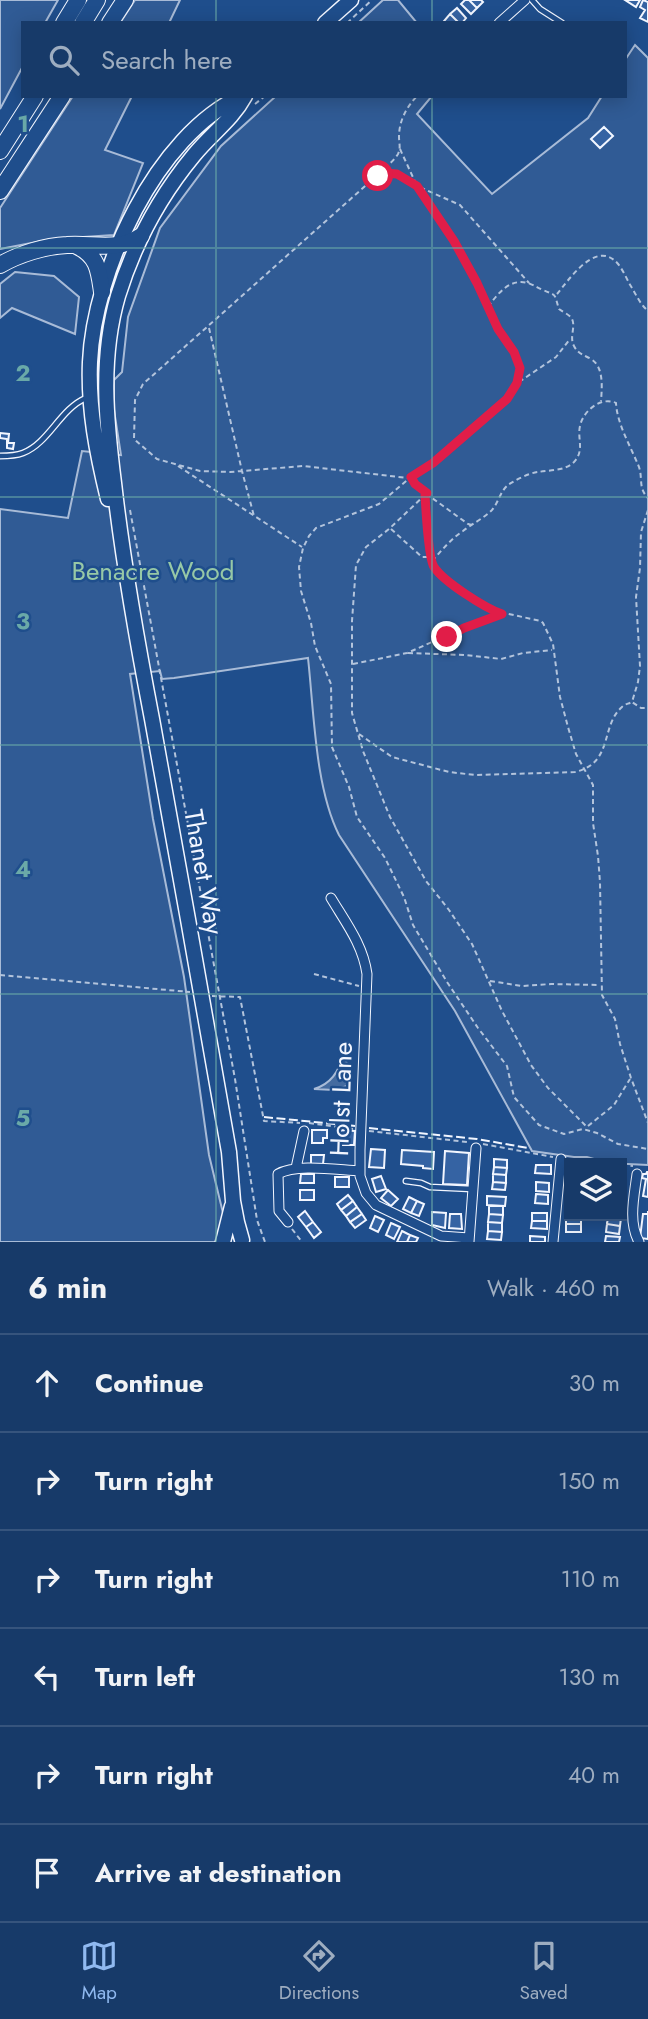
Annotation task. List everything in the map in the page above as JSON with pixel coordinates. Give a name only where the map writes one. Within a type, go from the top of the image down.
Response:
[{"type":"highway","points":[[65,21],[78,0]]},
{"type":"highway","points":[[84,21],[97,0]]},
{"type":"highway","points":[[111,21],[125,0]]},
{"type":"highway","points":[[0,140],[23,98]]},
{"type":"highway","points":[[0,151],[35,98]]},
{"type":"highway","points":[[0,191],[61,98]]},
{"type":"highway","points":[[0,265],[34,251],[57,246],[127,245],[141,236]]},
{"type":"highway","points":[[74,245],[88,252],[97,263],[102,292]]},
{"type":"main road","points":[[327,21],[351,0]]},
{"type":"main road","name":"Thanet Way","points":[[121,551],[107,427],[106,366],[110,330],[118,297],[141,236],[177,177],[195,153],[246,101]]},
{"type":"main road","name":"Thanet Way","points":[[245,1241],[233,1201],[229,1152],[201,993],[121,551],[99,461],[90,396],[91,352],[102,292],[118,246],[147,190],[181,145],[204,121],[229,102],[246,101]]},
{"type":"main road","name":"Thanet Way","points":[[225,1242],[233,1201]]},
{"type":"main road","points":[[225,1242],[235,1239],[245,1241]]},
{"type":"street","points":[[501,21],[525,0]]},
{"type":"street","name":"Holst Lane","points":[[331,898],[359,943],[365,958],[360,1171],[366,1193],[376,1205],[441,1236],[469,1240]]},
{"type":"street","points":[[296,1168],[304,1132]]},
{"type":"street","points":[[469,1240],[476,1148]]},
{"type":"street","points":[[553,1242],[564,1178],[561,1159]]},
{"type":"street","points":[[288,1223],[279,1211],[278,1174],[296,1168],[360,1171]]},
{"type":"street","points":[[637,1174],[632,1210],[634,1233],[639,1242]]},
{"type":"lane","points":[[532,0],[540,9],[559,21]]},
{"type":"lane","points":[[0,456],[25,453],[41,441],[76,403],[90,396]]},
{"type":"lane","points":[[406,1181],[430,1187],[472,1189]]},
{"type":"path","points":[[349,21],[372,0]]},
{"type":"path","points":[[416,98],[401,120],[400,149],[417,186],[454,241],[520,368],[517,383],[507,399],[433,463],[411,477],[379,504],[316,528],[303,548],[299,567],[301,591],[315,646],[331,684],[332,747],[349,787],[357,817],[385,858],[404,897],[413,925],[447,982],[507,1066],[514,1097],[539,1125],[564,1135],[587,1127],[614,1105],[631,1078]]},
{"type":"path","points":[[378,176],[400,149]]},
{"type":"path","points":[[411,477],[303,466],[200,471],[157,459],[134,439],[135,400],[143,384],[373,179],[384,173],[397,174],[460,205],[529,283]]},
{"type":"path","points":[[556,296],[576,270],[588,260],[599,256],[607,257],[615,260],[641,305],[648,311]]},
{"type":"path","points":[[487,308],[510,284],[519,282],[529,283],[556,296]]},
{"type":"path","points":[[556,296],[559,309],[571,317],[573,322],[573,345],[579,354],[595,362],[600,371],[601,401]]},
{"type":"path","points":[[209,327],[254,516]]},
{"type":"path","points":[[517,383],[556,357],[571,338]]},
{"type":"path","points":[[432,561],[453,540],[493,510],[506,486],[534,472],[558,470],[570,465],[578,457],[582,445],[580,423],[601,401],[610,400],[616,404],[617,415],[639,467],[640,487],[648,498]]},
{"type":"path","points":[[174,463],[303,548]]},
{"type":"path","points":[[411,477],[426,494],[472,525]]},
{"type":"path","points":[[426,494],[366,547],[356,565],[352,621],[352,713],[390,817],[426,881],[460,924],[531,1065],[548,1088],[587,1127]]},
{"type":"path","points":[[426,494],[433,567],[490,610],[544,623],[553,645],[560,697],[568,727],[576,754],[593,785],[593,823],[599,869],[602,995],[615,1019],[620,1044],[648,1123]]},
{"type":"path","points":[[130,509],[240,1110],[257,1220],[265,1242]]},
{"type":"path","points":[[358,734],[392,757],[449,772],[475,775],[575,772],[585,769],[602,752],[615,717],[621,707],[632,702],[638,682],[640,666],[636,597],[641,532],[648,510]]},
{"type":"path","points":[[389,528],[422,557],[431,557]]},
{"type":"path","points":[[352,665],[407,653],[502,614]]},
{"type":"path","points":[[407,653],[501,659],[523,653],[554,650]]},
{"type":"path","points":[[632,702],[641,708],[648,708]]},
{"type":"path","points":[[314,974],[366,988]]},
{"type":"path","points":[[0,975],[240,997],[264,1121],[304,1123],[476,1143],[564,1158]]},
{"type":"path","points":[[490,981],[522,986],[601,985]]},
{"type":"path","points":[[583,1129],[618,1144],[648,1149]]},
{"type":"path","points":[[288,1223],[302,1242]]},
{"type":"green space","points":[[0,0],[58,0],[46,21],[21,21],[21,70],[0,109]]},
{"type":"green space","points":[[135,0],[180,0],[170,21],[121,21]]},
{"type":"green space","points":[[383,0],[398,0],[415,21],[360,21]]},
{"type":"green space","name":"Benacre Wood","points":[[635,45],[648,58],[648,1165],[627,1164],[627,1158],[574,1157],[532,1151],[455,1011],[339,835],[331,816],[320,772],[308,658],[174,678],[162,679],[160,671],[130,674],[153,819],[184,977],[209,1155],[223,1213],[223,1242],[0,1242],[0,509],[68,518],[82,451],[121,455],[114,410],[114,380],[122,372],[128,317],[160,228],[221,146],[274,98],[430,98],[417,114],[492,194],[588,118],[601,98],[627,98],[627,57]]},
{"type":"green space","points":[[72,98],[131,98],[105,150],[143,163],[114,235],[52,239],[0,249],[0,208]]},
{"type":"green space","points":[[15,272],[54,276],[79,297],[75,334],[12,308],[0,318],[0,284]]},
{"type":"shaded area","points":[[343,1053],[351,1075],[347,1086],[334,1090],[314,1089],[334,1076]]},
{"type":"building","points":[[469,0],[477,8],[471,14],[461,4]]},
{"type":"building","points":[[469,0],[481,0],[483,2],[477,8]]},
{"type":"building","points":[[625,0],[640,0],[636,7]]},
{"type":"building","points":[[643,0],[648,2],[648,22],[640,18],[645,10],[640,7]]},
{"type":"building","points":[[457,8],[466,18],[457,21],[450,14]]},
{"type":"building","points":[[450,14],[457,21],[444,21]]},
{"type":"building","points":[[604,127],[613,136],[600,148],[591,139]]},
{"type":"building","points":[[0,433],[9,434],[8,443],[14,443],[13,449],[7,448],[7,439],[0,438]]},
{"type":"building","points":[[312,1130],[327,1130],[327,1138],[323,1138],[323,1143],[312,1143]]},
{"type":"building","points":[[341,1130],[355,1131],[354,1145],[340,1145]]},
{"type":"building","points":[[371,1149],[385,1150],[384,1168],[369,1167]]},
{"type":"building","points":[[402,1150],[434,1152],[433,1169],[401,1164]]},
{"type":"building","points":[[445,1151],[469,1153],[467,1185],[443,1184]]},
{"type":"building","points":[[311,1155],[324,1155],[323,1164],[311,1164]]},
{"type":"building","points":[[494,1159],[507,1160],[507,1168],[494,1167]]},
{"type":"building","points":[[536,1165],[551,1165],[551,1174],[535,1173]]},
{"type":"building","points":[[494,1167],[507,1168],[506,1175],[493,1174]]},
{"type":"building","points":[[647,1172],[648,1197],[643,1196],[646,1179],[642,1178]]},
{"type":"building","points":[[301,1174],[314,1174],[314,1183],[300,1183]]},
{"type":"building","points":[[493,1174],[506,1175],[506,1183],[493,1182]]},
{"type":"building","points":[[381,1176],[386,1189],[376,1192],[372,1179]]},
{"type":"building","points":[[335,1177],[349,1177],[349,1187],[335,1187]]},
{"type":"building","points":[[493,1182],[506,1183],[505,1190],[492,1189]]},
{"type":"building","points":[[536,1182],[549,1183],[549,1192],[536,1191]]},
{"type":"building","points":[[300,1190],[314,1190],[314,1200],[300,1200]]},
{"type":"building","points":[[388,1190],[398,1199],[391,1206],[381,1198]]},
{"type":"building","points":[[536,1194],[548,1195],[548,1204],[535,1203]]},
{"type":"building","points":[[348,1195],[353,1201],[341,1210],[337,1204]]},
{"type":"building","points":[[487,1196],[506,1197],[505,1206],[487,1205]]},
{"type":"building","points":[[409,1197],[417,1201],[411,1213],[403,1209]]},
{"type":"building","points":[[353,1201],[357,1207],[346,1216],[341,1210]]},
{"type":"building","points":[[417,1201],[424,1204],[419,1216],[411,1213]]},
{"type":"building","points":[[489,1206],[503,1206],[503,1215],[489,1214]]},
{"type":"building","points":[[357,1207],[362,1214],[350,1222],[346,1216]]},
{"type":"building","points":[[305,1211],[313,1222],[306,1227],[298,1217]]},
{"type":"building","points":[[432,1212],[446,1213],[445,1228],[432,1225]]},
{"type":"building","points":[[532,1213],[547,1213],[547,1221],[532,1221]]},
{"type":"building","points":[[362,1214],[366,1220],[355,1228],[350,1222]]},
{"type":"building","points":[[450,1214],[461,1214],[462,1229],[449,1228]]},
{"type":"building","points":[[489,1214],[503,1215],[502,1223],[488,1222]]},
{"type":"building","points":[[643,1214],[648,1214],[648,1239],[640,1238]]},
{"type":"building","points":[[375,1216],[384,1220],[378,1232],[370,1228]]},
{"type":"building","points":[[532,1221],[547,1221],[547,1229],[531,1228]]},
{"type":"building","points":[[566,1221],[581,1221],[581,1224],[566,1224]]},
{"type":"building","points":[[607,1221],[621,1221],[620,1226],[607,1224]]},
{"type":"building","points":[[313,1222],[321,1232],[314,1238],[306,1227]]},
{"type":"building","points":[[488,1222],[502,1223],[502,1232],[488,1231]]},
{"type":"building","points":[[391,1223],[400,1227],[394,1239],[386,1235]]},
{"type":"building","points":[[566,1224],[581,1224],[581,1232],[566,1232]]},
{"type":"building","points":[[607,1224],[620,1226],[619,1234],[606,1232]]},
{"type":"building","points":[[402,1231],[410,1235],[407,1242],[397,1242]]},
{"type":"building","points":[[488,1231],[502,1232],[501,1240],[487,1239]]},
{"type":"building","points":[[410,1235],[418,1238],[416,1242],[407,1242]]},
{"type":"building","points":[[530,1236],[545,1237],[545,1242],[530,1242]]},
{"type":"building","points":[[606,1236],[620,1237],[619,1242],[605,1242]]},
{"type":"fence","points":[[264,1117],[355,1126]]},
{"type":"fence","points":[[369,1128],[477,1139],[528,1148]]},
{"type":"route","points":[[378,176],[384,173],[397,174],[417,186],[454,241],[477,283],[489,313],[514,352],[520,368],[517,383],[507,399],[433,463],[411,477],[415,484],[427,493],[425,495],[433,567],[475,600],[502,614],[447,637]]}]
